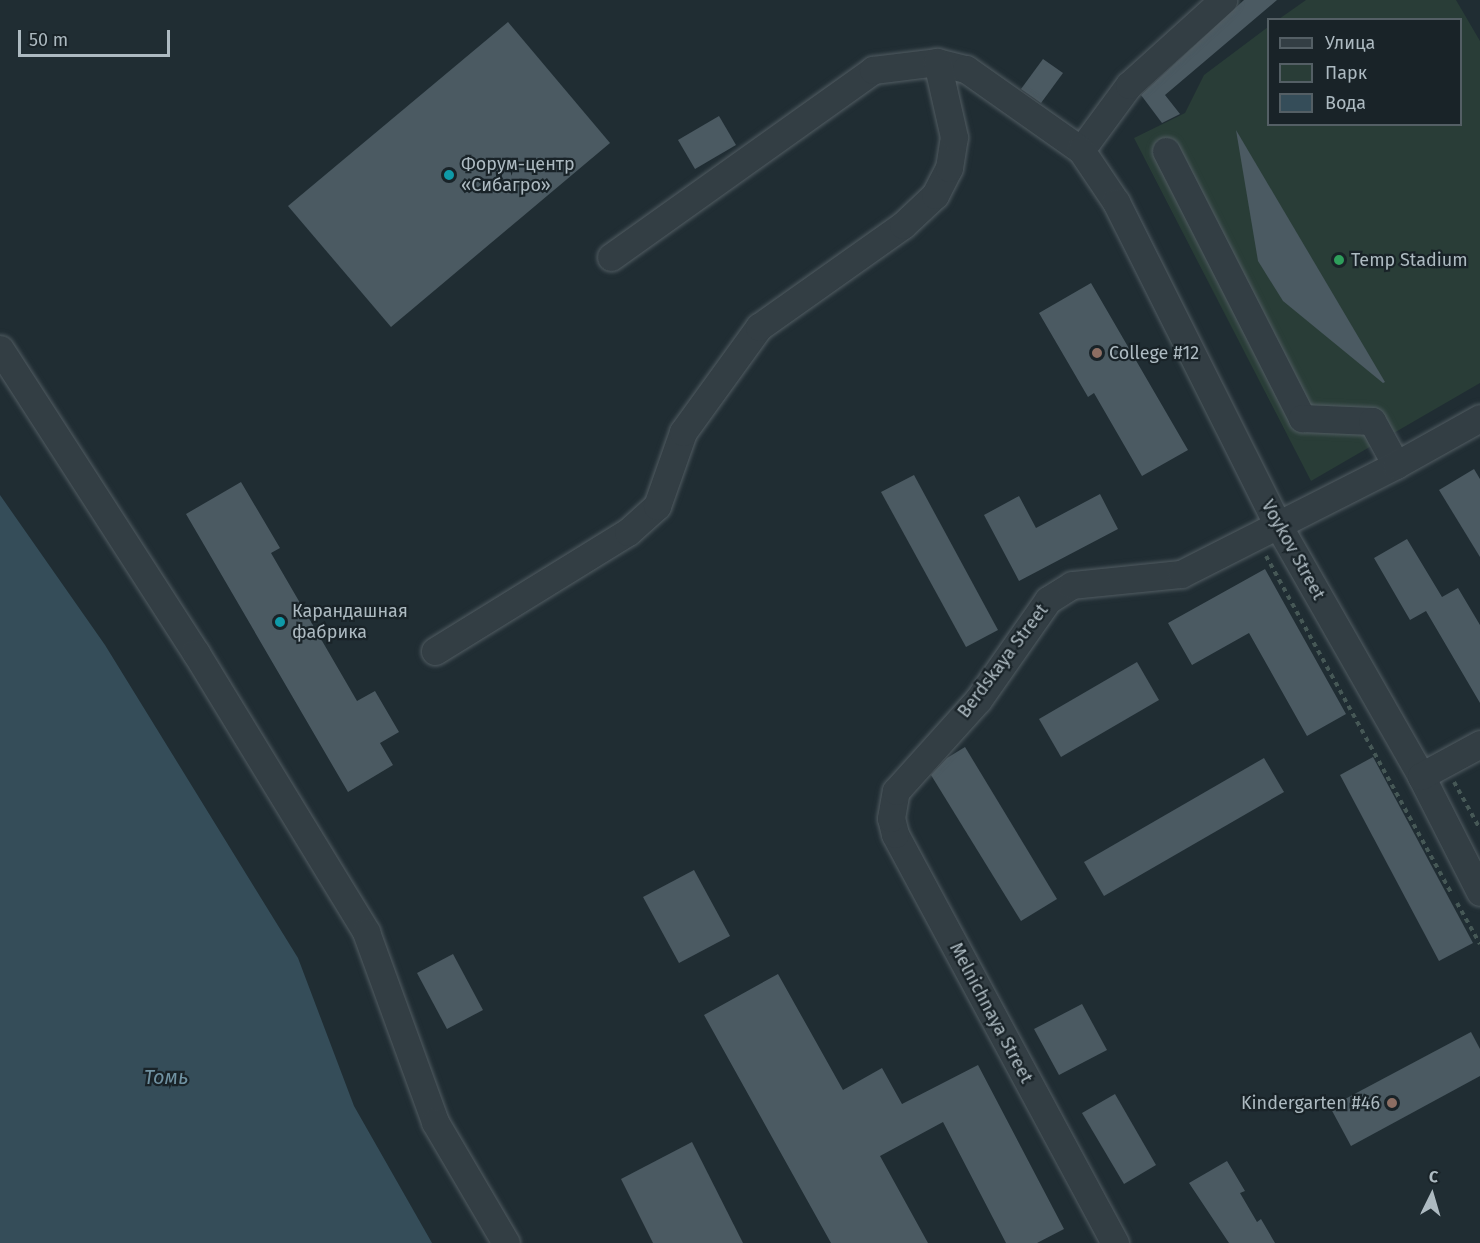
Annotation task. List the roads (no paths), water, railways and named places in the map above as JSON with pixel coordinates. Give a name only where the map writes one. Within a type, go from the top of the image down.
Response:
[{"type":"street","points":[[611,257],[873,70],[937,62],[966,69],[1081,150],[1129,85],[1223,0]]},
{"type":"street","points":[[435,651],[628,532],[657,506],[683,432],[759,327],[903,225],[935,195],[949,168],[954,137],[937,62]]},
{"type":"street","name":"Voykov Street","points":[[1081,150],[1116,202],[1266,530],[1432,769],[1480,892]]},
{"type":"street","points":[[1166,151],[1302,418],[1372,421],[1396,465]]},
{"type":"street","points":[[0,349],[196,653],[366,932],[435,1122],[506,1243]]},
{"type":"street","name":"Berdskaya Street","points":[[904,780],[978,700],[1048,600],[1072,585],[1181,574],[1396,465],[1480,418]]},
{"type":"street","points":[[1432,769],[1480,744]]},
{"type":"street","name":"Melnichnaya Street","points":[[904,780],[892,804],[895,834],[1115,1243]]},
{"type":"water","name":"Томь","points":[[0,495],[105,645],[298,958],[354,1106],[432,1243],[0,1243]]},
{"type":"place","name":"Форум-центр «Сибагро»","points":[[449,175]]},
{"type":"place","name":"Temp Stadium","points":[[1339,260]]},
{"type":"place","name":"College #12","points":[[1097,353]]},
{"type":"place","name":"Карандашная фабрика","points":[[280,622]]},
{"type":"place","name":"Kindergarten #46","points":[[1392,1103]]}]
